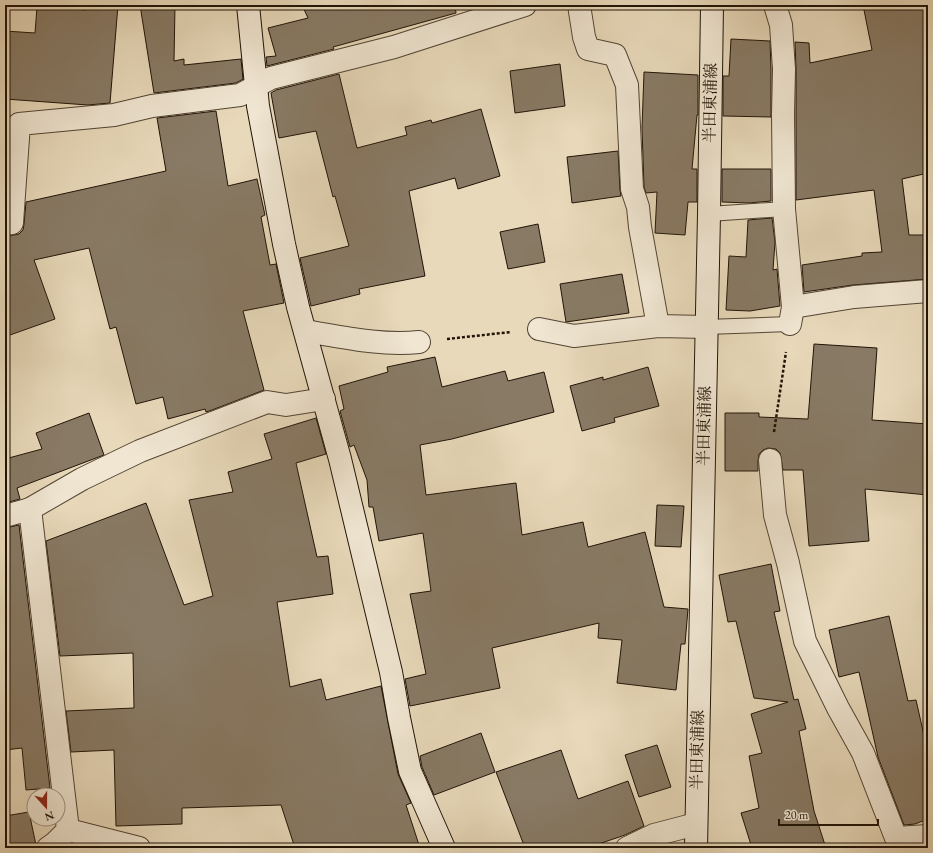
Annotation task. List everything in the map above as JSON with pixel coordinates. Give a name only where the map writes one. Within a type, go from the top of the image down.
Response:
[{"type":"street","points":[[248,5],[258,106],[284,244],[305,331],[340,459],[391,672],[410,771],[444,848]]},
{"type":"street","points":[[5,224],[12,223],[19,124],[114,115],[152,106],[240,95],[271,78],[394,47],[525,5]]},
{"type":"street","points":[[579,5],[584,37],[588,49],[615,55],[627,85],[632,188],[638,207],[640,227],[658,326]]},
{"type":"street","name":"半田東浦線","points":[[696,848],[712,5]]},
{"type":"street","points":[[776,5],[781,25],[784,69],[782,114],[784,209],[791,315],[854,297],[928,291]]},
{"type":"street","points":[[539,329],[574,336],[658,326],[706,326]]},
{"type":"street","points":[[305,331],[350,339],[400,344],[418,342]]},
{"type":"street","points":[[5,516],[30,509],[82,479],[140,451],[267,402],[286,405],[324,399]]},
{"type":"street","points":[[770,460],[775,515],[788,563],[805,641],[838,708],[863,753],[891,843],[928,836]]},
{"type":"street","points":[[30,509],[68,830],[55,844],[48,848]]},
{"type":"street","points":[[627,848],[654,835],[696,824]]},
{"type":"street","points":[[68,830],[139,848]]},
{"type":"lane","points":[[709,214],[784,209]]},
{"type":"lane","points":[[706,326],[791,315]]},
{"type":"path","points":[[770,460],[791,315]]},
{"type":"path","points":[[418,342],[539,329]]},
{"type":"building","points":[[86,5],[118,5],[110,103],[88,105],[5,99],[5,31],[35,33],[37,7],[86,10]]},
{"type":"building","points":[[140,5],[175,5],[174,61],[184,59],[184,65],[241,59],[243,79],[236,83],[154,93]]},
{"type":"building","points":[[302,5],[455,5],[456,13],[333,47],[334,49],[267,66],[266,57],[276,56],[268,28],[308,18]]},
{"type":"building","points":[[863,5],[926,5],[928,23],[928,173],[902,179],[909,235],[928,235],[928,279],[853,285],[804,292],[802,265],[862,256],[862,253],[882,252],[874,190],[796,200],[795,42],[809,43],[810,63],[872,50]]},
{"type":"building","points":[[731,39],[770,41],[771,117],[723,116],[723,76],[729,76]]},
{"type":"building","points":[[560,64],[565,106],[515,113],[510,71]]},
{"type":"building","points":[[644,72],[698,75],[698,115],[692,169],[697,169],[697,202],[688,202],[685,235],[655,233],[657,192],[646,193],[644,187],[642,128]]},
{"type":"building","points":[[339,74],[357,148],[407,135],[405,127],[431,120],[432,123],[481,109],[500,176],[458,189],[455,178],[409,191],[425,276],[359,289],[360,294],[311,306],[300,258],[349,246],[335,196],[333,197],[316,131],[279,138],[271,93],[276,90]]},
{"type":"building","points":[[216,111],[228,186],[257,179],[265,215],[261,217],[270,265],[276,264],[284,303],[243,311],[264,390],[206,412],[205,409],[168,419],[163,397],[136,404],[116,327],[110,329],[89,248],[34,260],[55,319],[10,335],[5,321],[5,236],[19,234],[23,230],[26,202],[166,171],[157,118]]},
{"type":"building","points":[[618,151],[621,196],[572,203],[567,157]]},
{"type":"building","points":[[722,169],[771,169],[771,201],[749,203],[722,202]]},
{"type":"building","points":[[772,218],[775,242],[773,270],[777,269],[780,306],[750,311],[726,310],[729,256],[746,257],[748,220]]},
{"type":"building","points":[[538,224],[545,262],[508,269],[500,232]]},
{"type":"building","points":[[622,274],[629,313],[566,322],[560,284]]},
{"type":"building","points":[[814,344],[877,348],[872,420],[928,424],[928,495],[865,489],[869,541],[809,546],[803,470],[783,470],[780,453],[776,449],[768,448],[759,454],[758,471],[725,471],[725,413],[759,413],[759,417],[808,419]]},
{"type":"building","points":[[435,357],[442,387],[505,371],[508,381],[544,372],[554,412],[452,439],[420,445],[426,495],[516,483],[522,535],[583,522],[588,547],[645,532],[664,607],[688,609],[685,644],[681,644],[676,690],[617,683],[622,640],[598,638],[599,623],[492,648],[500,688],[410,706],[405,679],[426,674],[410,594],[431,591],[423,533],[379,541],[373,507],[369,507],[367,480],[354,445],[350,447],[340,411],[344,409],[339,386],[388,372],[387,367]]},
{"type":"building","points":[[648,367],[659,406],[614,418],[615,422],[582,431],[570,386],[603,377],[603,380]]},
{"type":"building","points":[[89,413],[104,455],[17,488],[20,499],[5,503],[5,459],[42,449],[36,433]]},
{"type":"building","points":[[316,418],[326,454],[296,463],[317,557],[328,556],[333,594],[277,602],[290,687],[321,679],[326,700],[381,686],[398,774],[411,803],[406,805],[420,848],[295,848],[281,805],[182,808],[182,824],[116,826],[114,750],[71,752],[66,711],[134,708],[133,653],[60,656],[46,541],[146,503],[184,605],[213,596],[189,500],[233,492],[228,472],[272,459],[264,434]]},
{"type":"building","points":[[657,505],[684,506],[681,547],[655,546]]},
{"type":"building","points":[[19,525],[50,787],[26,787],[26,790],[22,748],[5,750],[5,528]]},
{"type":"building","points":[[771,564],[780,611],[774,612],[794,700],[798,699],[806,729],[799,731],[814,811],[826,848],[752,848],[741,813],[759,808],[749,756],[762,753],[751,714],[788,702],[754,698],[736,621],[728,622],[719,575]]},
{"type":"building","points":[[889,616],[908,701],[916,700],[928,753],[928,819],[915,824],[904,825],[878,757],[859,672],[839,677],[829,630]]},
{"type":"building","points":[[481,733],[495,772],[434,795],[422,767],[420,756]]},
{"type":"building","points":[[657,745],[671,787],[639,797],[625,755]]},
{"type":"building","points":[[561,750],[578,799],[628,781],[644,826],[625,835],[587,848],[525,848],[496,772]]},
{"type":"building","points":[[26,812],[26,827],[32,827],[36,845],[18,848],[5,848],[5,816]]}]
